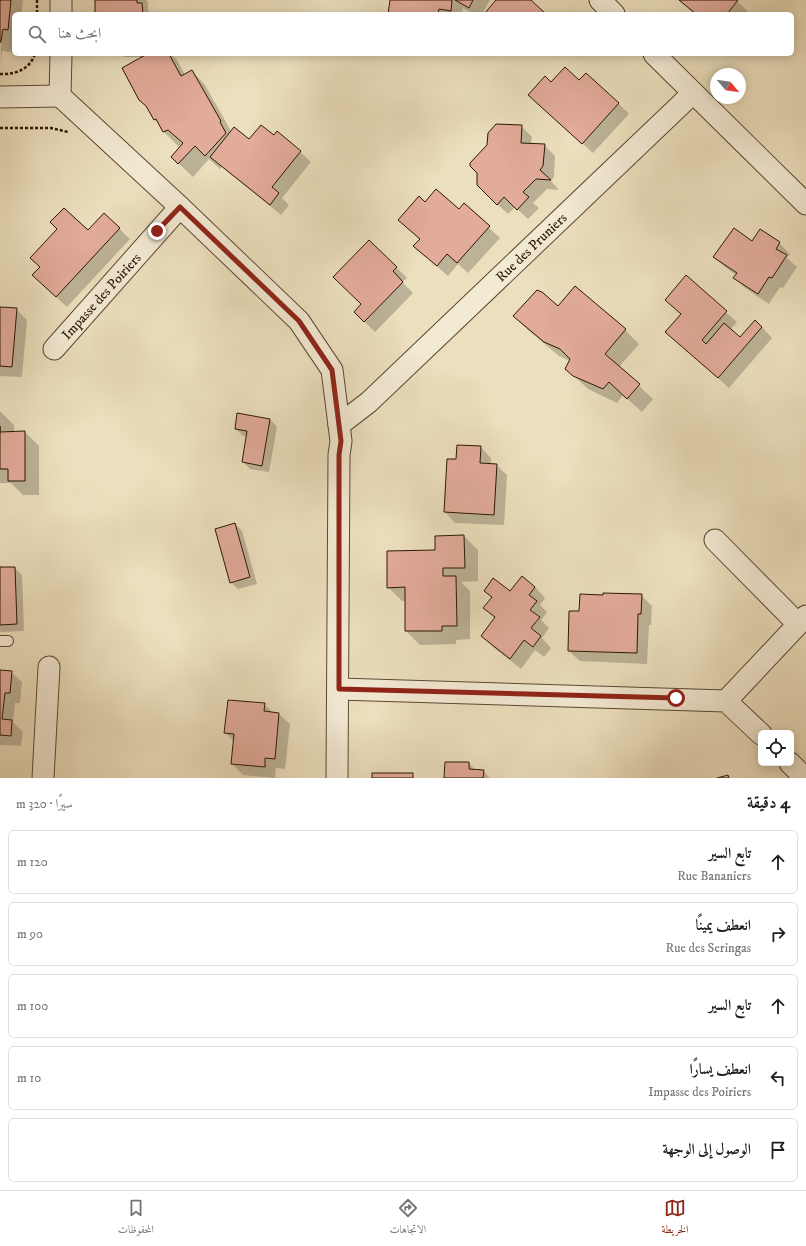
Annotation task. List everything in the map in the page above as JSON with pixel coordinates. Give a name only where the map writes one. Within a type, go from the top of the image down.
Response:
[{"type":"street","points":[[61,0],[61,12]]},
{"type":"street","points":[[600,0],[612,12]]},
{"type":"street","points":[[60,56],[60,96]]},
{"type":"street","points":[[656,56],[806,204]]},
{"type":"street","name":"Rue des Pruniers","points":[[339,425],[369,402],[693,93]]},
{"type":"street","points":[[0,97],[60,96],[180,207],[299,321],[332,370],[341,441],[339,455],[339,689],[337,778]]},
{"type":"street","name":"Impasse des Poiriers","points":[[54,349],[180,207]]},
{"type":"street","points":[[715,540],[802,620],[726,700]]},
{"type":"street","points":[[43,778],[49,667]]},
{"type":"street","points":[[339,689],[726,700],[758,731]]},
{"type":"street","points":[[793,766],[805,778]]},
{"type":"path","points":[[37,0],[37,12]]},
{"type":"path","points":[[0,74],[14,74],[22,70],[29,65],[34,56]]},
{"type":"path","points":[[0,128],[51,128],[74,135]]},
{"type":"building","points":[[0,0],[11,0],[8,30],[3,29],[1,42],[0,42]]},
{"type":"building","points":[[95,0],[137,0],[137,3],[142,3],[143,12],[95,12]]},
{"type":"building","points":[[390,0],[452,0],[451,11],[439,9],[438,12],[388,12]]},
{"type":"building","points":[[455,0],[473,0],[469,8]]},
{"type":"building","points":[[496,0],[531,0],[544,12],[486,12]]},
{"type":"building","points":[[679,0],[738,0],[729,12],[694,12]]},
{"type":"building","points":[[143,56],[170,56],[181,76],[192,70],[221,121],[220,122],[226,133],[205,156],[195,146],[178,164],[171,157],[183,143],[168,130],[163,132],[156,119],[154,120],[146,106],[139,100],[122,68]]},
{"type":"building","points":[[565,67],[579,80],[586,73],[619,103],[582,144],[528,95],[545,76],[551,82]]},
{"type":"building","points":[[496,124],[522,125],[521,143],[545,144],[543,166],[540,170],[551,180],[536,179],[523,192],[529,197],[517,210],[504,197],[497,205],[477,185],[477,173],[470,166],[470,163],[487,145],[488,133]]},
{"type":"building","points":[[261,125],[274,135],[277,131],[301,151],[272,187],[279,193],[270,205],[210,157],[234,127],[249,139]]},
{"type":"building","points":[[436,189],[459,209],[464,203],[490,226],[457,263],[447,254],[437,266],[413,246],[420,239],[398,220],[419,196],[425,202]]},
{"type":"building","points":[[64,208],[88,230],[104,213],[120,228],[56,297],[32,275],[40,267],[30,258],[57,229],[50,222]]},
{"type":"building","points":[[734,228],[752,241],[760,229],[780,242],[776,249],[787,255],[772,278],[769,277],[758,294],[733,278],[737,273],[713,257]]},
{"type":"building","points":[[369,240],[397,267],[393,271],[403,282],[364,322],[354,312],[361,304],[333,277]]},
{"type":"building","points":[[686,275],[727,311],[702,340],[706,344],[724,323],[740,337],[755,320],[762,327],[718,378],[665,332],[681,314],[665,300]]},
{"type":"building","points":[[575,286],[626,329],[605,354],[640,384],[627,399],[609,382],[603,389],[573,376],[565,369],[570,359],[560,349],[544,342],[513,316],[537,290],[542,292],[558,306]]},
{"type":"building","points":[[0,307],[17,308],[12,367],[0,366]]},
{"type":"building","points":[[237,413],[270,419],[262,466],[242,462],[247,431],[235,429]]},
{"type":"building","points":[[25,431],[25,481],[8,481],[8,469],[0,469],[0,432]]},
{"type":"building","points":[[457,445],[481,446],[480,463],[497,464],[494,515],[444,512],[447,459],[456,459]]},
{"type":"building","points":[[235,523],[250,577],[230,583],[215,529]]},
{"type":"building","points":[[464,535],[465,568],[443,568],[443,576],[456,576],[457,626],[442,626],[442,631],[405,631],[405,587],[387,588],[387,551],[435,550],[435,536]]},
{"type":"building","points":[[0,567],[15,567],[17,624],[0,625]]},
{"type":"building","points":[[522,576],[535,587],[529,595],[537,601],[530,610],[540,617],[531,628],[541,636],[533,647],[524,640],[510,659],[481,636],[495,617],[483,608],[492,597],[484,591],[493,578],[510,591]]},
{"type":"building","points":[[603,593],[642,594],[641,614],[638,614],[637,653],[568,651],[569,611],[579,611],[580,594],[603,595]]},
{"type":"building","points":[[0,670],[12,671],[10,693],[5,693],[2,719],[12,720],[11,736],[0,735]]},
{"type":"building","points":[[228,700],[265,703],[264,711],[279,713],[275,759],[265,758],[265,767],[231,764],[234,734],[224,733]]},
{"type":"building","points":[[445,762],[469,762],[469,769],[484,770],[483,778],[444,778]]},
{"type":"building","points":[[372,773],[413,773],[413,778],[372,778]]},
{"type":"building","points":[[728,775],[729,778],[717,778]]},
{"type":"route","points":[[157,231],[180,207],[299,321],[332,370],[341,441],[339,455],[339,689],[676,698]]}]
